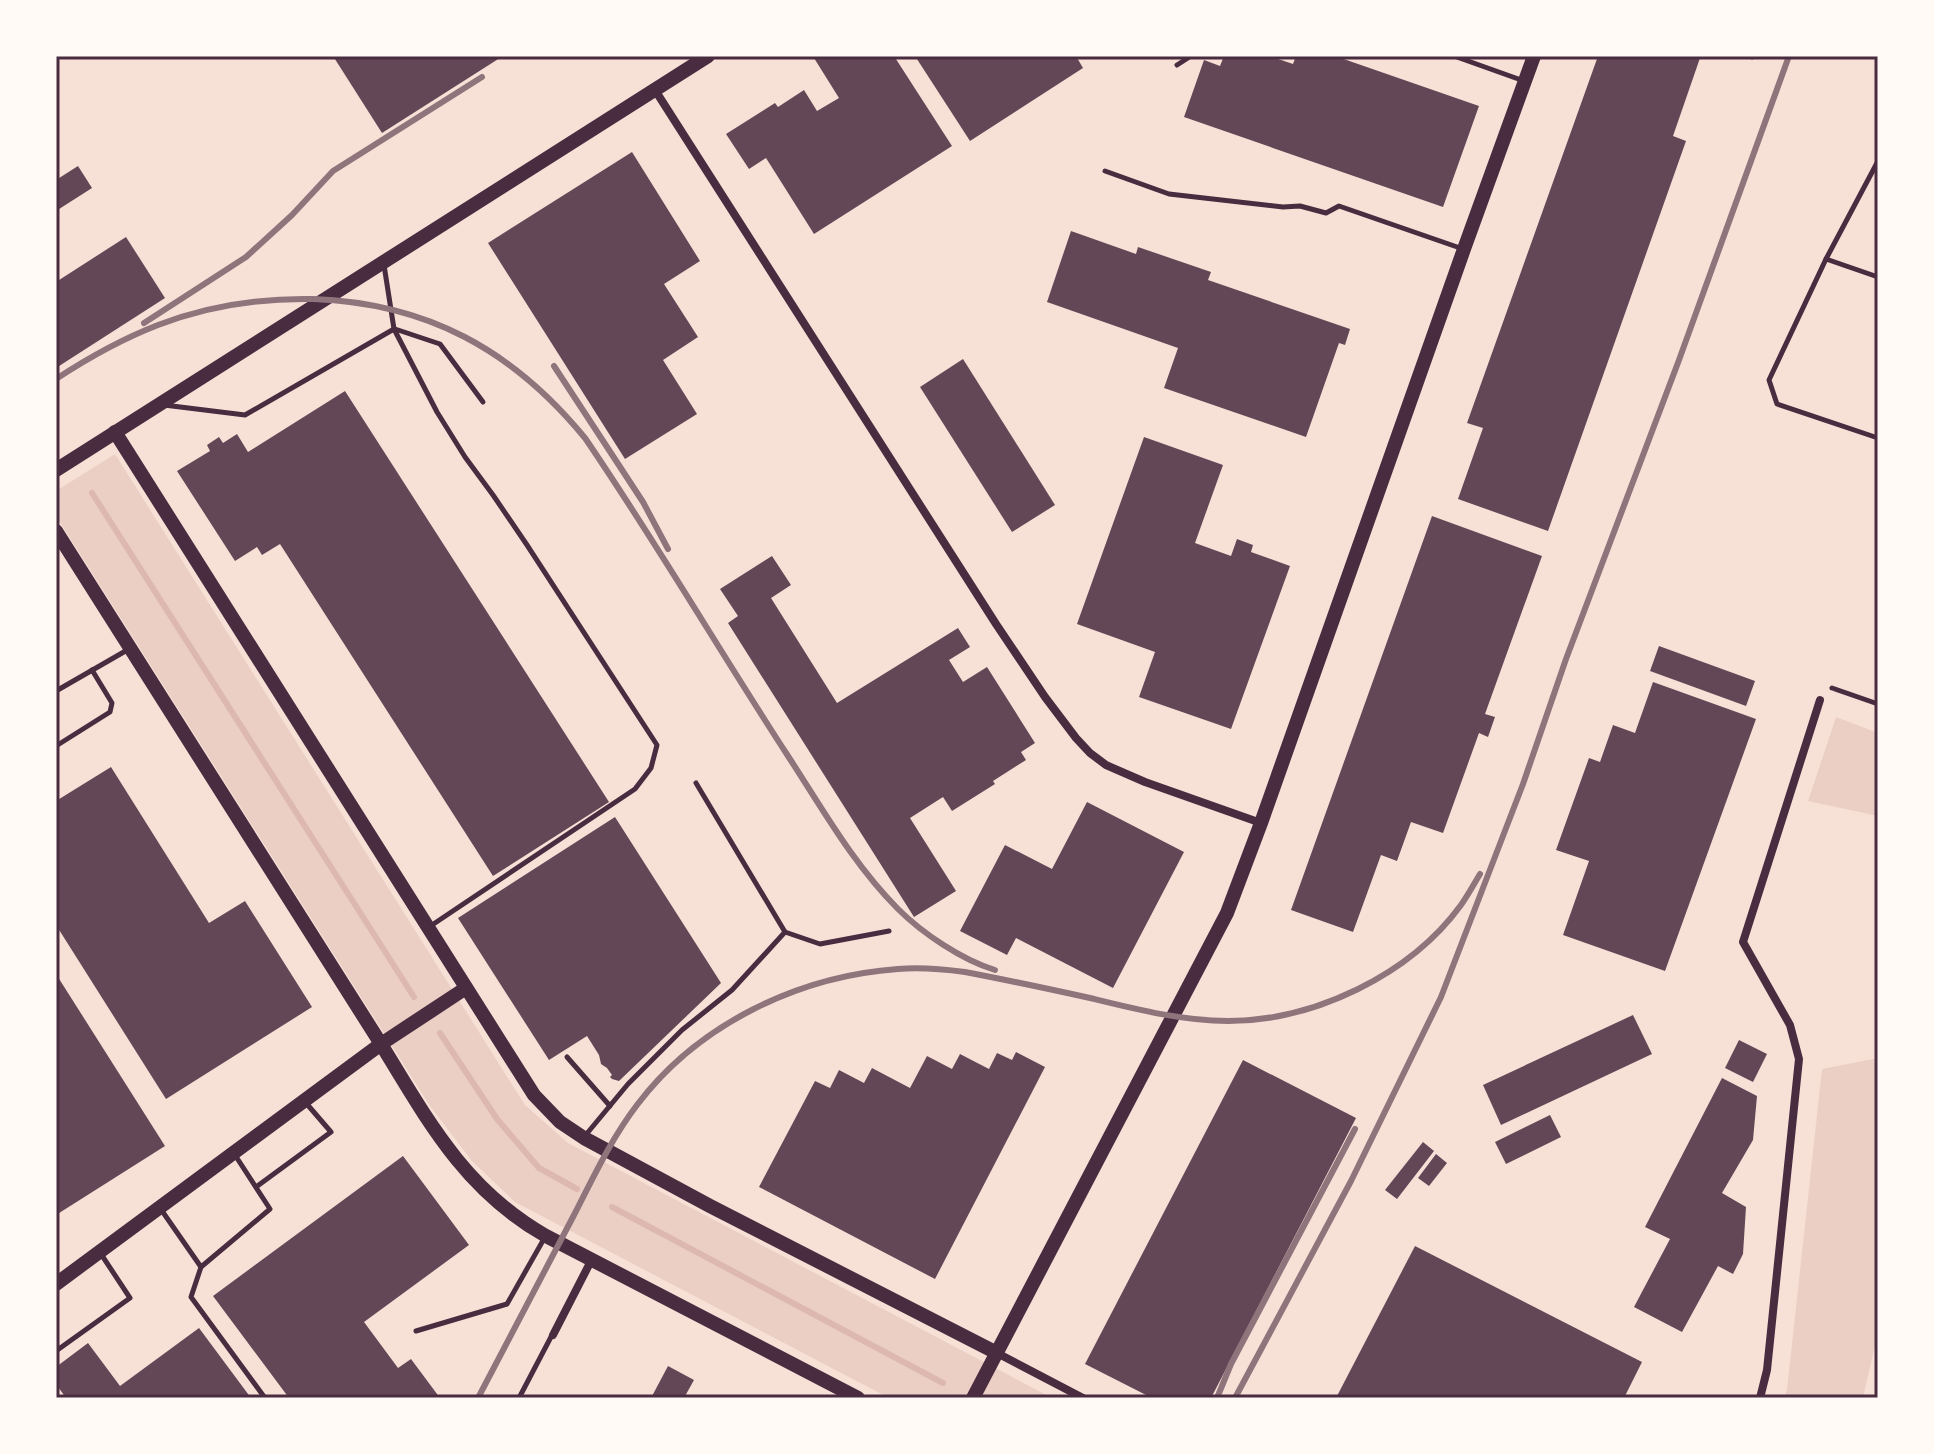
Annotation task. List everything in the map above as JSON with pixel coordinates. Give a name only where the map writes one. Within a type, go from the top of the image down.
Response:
[{"type":"street","points":[[56,470],[708,56]]},
{"type":"street","points":[[973,1398],[1227,913],[1534,56]]},
{"type":"street","points":[[655,90],[996,624],[1076,738],[1106,765],[1261,823]]},
{"type":"street","points":[[115,432],[534,1095],[560,1122],[710,1206],[1083,1398]]},
{"type":"street","points":[[56,531],[428,1122],[476,1183],[506,1210],[546,1236],[858,1398]]},
{"type":"street","points":[[1760,1398],[1767,1370],[1799,1059],[1790,1025],[1743,942],[1820,700]]},
{"type":"street","points":[[56,1284],[381,1044],[466,988]]},
{"type":"street","points":[[553,1335],[592,1259]]},
{"type":"lane","points":[[1177,65],[1191,56]]},
{"type":"lane","points":[[1454,56],[1525,81]]},
{"type":"lane","points":[[1878,161],[1826,259],[1769,380],[1777,404],[1878,438]]},
{"type":"lane","points":[[1105,171],[1169,194],[1283,207],[1300,206],[1326,213],[1339,206],[1464,249]]},
{"type":"lane","points":[[1826,259],[1878,277]]},
{"type":"lane","points":[[384,262],[394,329],[437,412],[657,745],[651,768],[635,789],[428,927]]},
{"type":"lane","points":[[159,405],[245,415],[394,329],[440,344],[483,402]]},
{"type":"lane","points":[[56,691],[130,648]]},
{"type":"lane","points":[[56,746],[110,712],[112,703],[92,670]]},
{"type":"lane","points":[[1832,688],[1878,704]]},
{"type":"lane","points":[[696,783],[785,932],[820,944],[889,931]]},
{"type":"lane","points":[[584,1138],[628,1084],[682,1030],[732,990],[785,932]]},
{"type":"lane","points":[[567,1057],[610,1106]]},
{"type":"lane","points":[[256,1187],[331,1132],[304,1101]]},
{"type":"lane","points":[[234,1153],[270,1209],[201,1267],[191,1297],[265,1398]]},
{"type":"lane","points":[[160,1207],[201,1267]]},
{"type":"lane","points":[[416,1331],[507,1304],[546,1236]]},
{"type":"lane","points":[[56,1351],[130,1298],[100,1251]]},
{"type":"lane","points":[[519,1398],[553,1335]]},
{"type":"shaded area","points":[[115,454],[525,1105],[568,1143],[1052,1398],[889,1398],[515,1202],[472,1161],[430,1106],[56,516],[56,491]]},
{"type":"shaded area","points":[[1836,717],[1878,733],[1878,816],[1808,801]]},
{"type":"shaded area","points":[[1878,1058],[1878,1332],[1863,1398],[1784,1398],[1822,1069]]},
{"type":"building","points":[[333,56],[503,56],[382,133]]},
{"type":"building","points":[[894,56],[952,146],[814,234],[766,158],[749,169],[726,134],[775,103],[778,107],[804,90],[817,111],[839,98],[814,58]]},
{"type":"building","points":[[915,56],[1076,56],[1083,68],[970,141]]},
{"type":"building","points":[[1224,56],[1269,56],[1293,64],[1296,56],[1335,56],[1479,106],[1443,207],[1184,117],[1204,60],[1220,66]]},
{"type":"building","points":[[1598,56],[1700,58],[1673,136],[1686,141],[1548,531],[1458,499],[1483,428],[1467,423]]},
{"type":"building","points":[[632,152],[700,261],[664,284],[698,337],[663,360],[697,414],[625,459],[488,243]]},
{"type":"building","points":[[78,166],[92,188],[56,211],[56,180]]},
{"type":"building","points":[[1071,231],[1136,254],[1138,247],[1211,272],[1208,280],[1350,329],[1345,345],[1339,343],[1306,437],[1164,388],[1178,348],[1047,302]]},
{"type":"building","points":[[126,237],[165,298],[56,368],[56,282]]},
{"type":"building","points":[[963,359],[1055,505],[1012,532],[920,387]]},
{"type":"building","points":[[345,391],[609,802],[493,876],[280,544],[262,555],[257,547],[235,561],[177,471],[210,451],[207,445],[219,437],[223,443],[237,434],[248,452]]},
{"type":"building","points":[[1144,437],[1223,465],[1195,543],[1231,556],[1237,539],[1253,545],[1251,552],[1290,566],[1231,729],[1139,697],[1155,652],[1077,624]]},
{"type":"building","points":[[1432,516],[1542,556],[1485,714],[1495,717],[1488,737],[1479,733],[1443,833],[1411,822],[1397,861],[1381,855],[1353,932],[1291,910]]},
{"type":"building","points":[[772,556],[791,585],[771,598],[837,703],[958,628],[970,647],[949,660],[963,682],[987,667],[1035,743],[1021,752],[1026,760],[952,811],[943,797],[910,818],[956,891],[914,917],[728,623],[738,616],[720,589]]},
{"type":"building","points":[[1659,646],[1755,681],[1746,706],[1650,671]]},
{"type":"building","points":[[1653,682],[1756,719],[1665,971],[1563,935],[1589,861],[1556,850],[1589,758],[1600,762],[1613,725],[1635,733]]},
{"type":"building","points":[[111,767],[209,923],[245,901],[312,1007],[166,1099],[56,925],[56,801]]},
{"type":"building","points":[[1087,802],[1184,852],[1113,988],[1016,938],[1007,955],[960,931],[1005,845],[1052,869]]},
{"type":"building","points":[[615,817],[721,983],[619,1081],[610,1077],[612,1075],[601,1064],[587,1036],[549,1060],[458,918]]},
{"type":"building","points":[[56,974],[165,1146],[56,1215]]},
{"type":"building","points":[[1633,1015],[1652,1054],[1501,1125],[1483,1085]]},
{"type":"building","points":[[1739,1040],[1767,1054],[1753,1082],[1725,1068]]},
{"type":"building","points":[[1016,1052],[1045,1067],[935,1279],[759,1187],[815,1081],[830,1088],[839,1070],[864,1083],[872,1068],[910,1088],[927,1056],[952,1069],[960,1054],[989,1069],[997,1053],[1012,1060]]},
{"type":"building","points":[[1243,1060],[1356,1118],[1211,1398],[1152,1398],[1085,1364]]},
{"type":"building","points":[[1722,1078],[1757,1096],[1753,1140],[1722,1193],[1746,1207],[1743,1254],[1733,1274],[1718,1266],[1682,1332],[1634,1307],[1670,1239],[1645,1227]]},
{"type":"building","points":[[1550,1115],[1561,1137],[1506,1164],[1495,1142]]},
{"type":"building","points":[[1423,1142],[1434,1151],[1397,1199],[1385,1190]]},
{"type":"building","points":[[1436,1154],[1447,1163],[1429,1186],[1418,1178]]},
{"type":"building","points":[[403,1156],[469,1245],[364,1322],[398,1368],[411,1359],[440,1398],[289,1398],[213,1296]]},
{"type":"building","points":[[1415,1246],[1642,1362],[1624,1398],[1336,1398]]},
{"type":"building","points":[[199,1328],[251,1398],[66,1398],[56,1384],[56,1367],[88,1343],[120,1386]]},
{"type":"building","points":[[668,1366],[694,1380],[684,1398],[651,1398]]},
{"type":"waterway","points":[[92,493],[414,997]]},
{"type":"waterway","points":[[440,1033],[497,1119],[539,1168],[577,1189]]},
{"type":"waterway","points":[[612,1207],[943,1383]]},
{"type":"railway","points":[[1235,1398],[1351,1181],[1441,997],[1523,784],[1566,659],[1789,56]]},
{"type":"railway","points":[[144,323],[246,257],[292,215],[333,171],[482,77]]},
{"type":"railway","points":[[56,379],[131,336],[177,318],[234,304],[273,300],[313,299],[393,310],[465,337],[497,356],[557,407],[585,438],[852,855],[882,892],[931,936],[969,960],[995,970]]},
{"type":"railway","points":[[554,366],[643,502],[668,549]]},
{"type":"railway","points":[[478,1398],[603,1159],[637,1105],[662,1076],[690,1051],[720,1028],[753,1009],[824,982],[861,974],[923,968],[965,972],[1176,1017],[1228,1021],[1294,1013],[1358,989],[1415,953],[1461,905],[1480,874]]},
{"type":"railway","points":[[1217,1398],[1231,1364],[1355,1129]]}]
